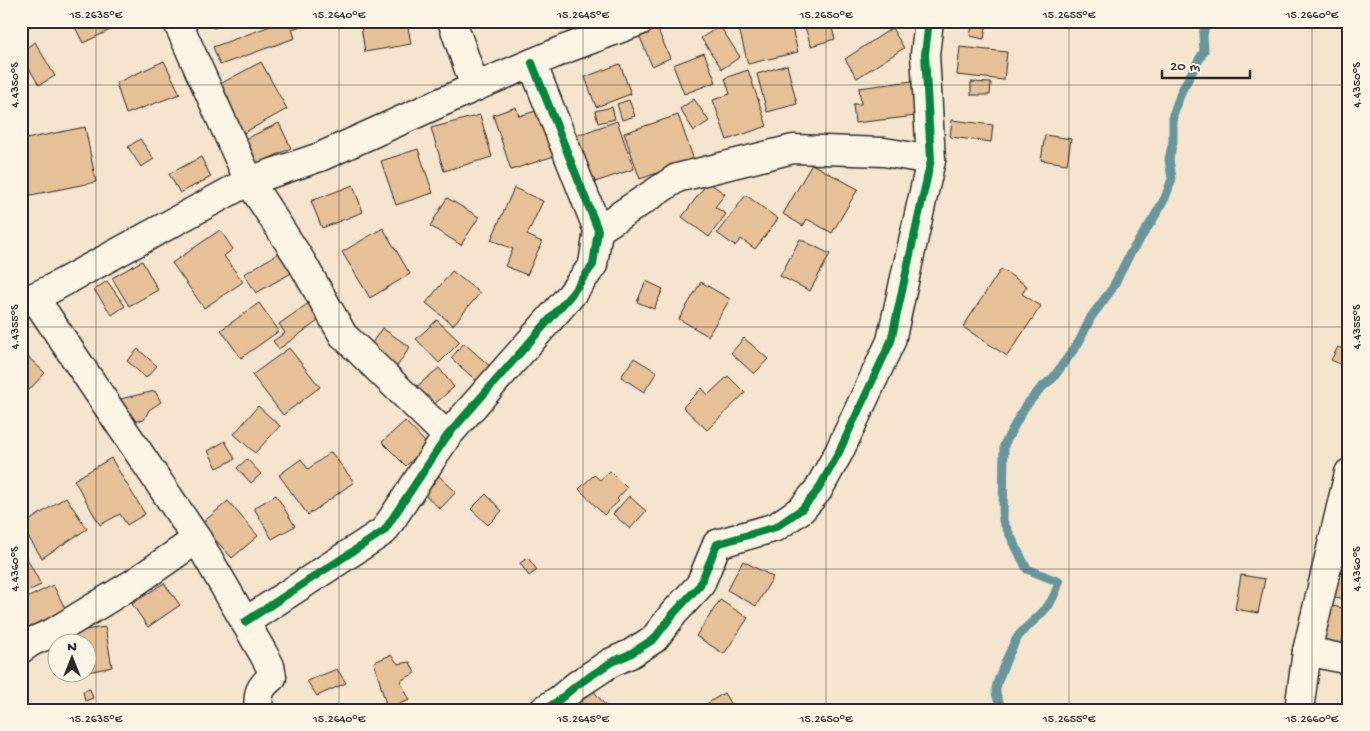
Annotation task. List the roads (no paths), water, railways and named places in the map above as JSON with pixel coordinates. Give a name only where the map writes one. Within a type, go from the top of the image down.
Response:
[{"type":"street","points":[[177,21],[249,181],[301,261],[343,335],[447,436]]},
{"type":"street","points":[[452,21],[475,87]]},
{"type":"street","points":[[259,710],[260,687],[272,676],[270,666],[197,540],[28,300],[249,181],[320,157],[475,87],[640,21]]},
{"type":"street","points":[[544,710],[602,669],[654,639],[674,613],[700,585],[717,544],[776,527],[802,509],[818,490],[839,452],[891,341],[931,160],[925,54],[929,21]]},
{"type":"street","points":[[245,622],[384,531],[447,436],[571,295],[593,265],[598,230],[532,63]]},
{"type":"street","points":[[598,230],[677,178],[793,149],[884,152],[931,160]]},
{"type":"street","points":[[1299,710],[1307,651],[1349,473]]},
{"type":"street","points":[[21,649],[31,642],[54,632],[134,583],[197,540]]},
{"type":"street","points":[[1307,651],[1349,660]]},
{"type":"waterway","points":[[1002,710],[997,698],[996,687],[1005,662],[1020,634],[1048,605],[1059,582],[1027,569],[1003,521],[1004,445],[1024,408],[1041,388],[1053,378],[1079,342],[1091,317],[1112,289],[1131,252],[1165,198],[1172,179],[1169,159],[1173,142],[1173,115],[1182,90],[1204,51],[1203,36],[1206,21]]}]
